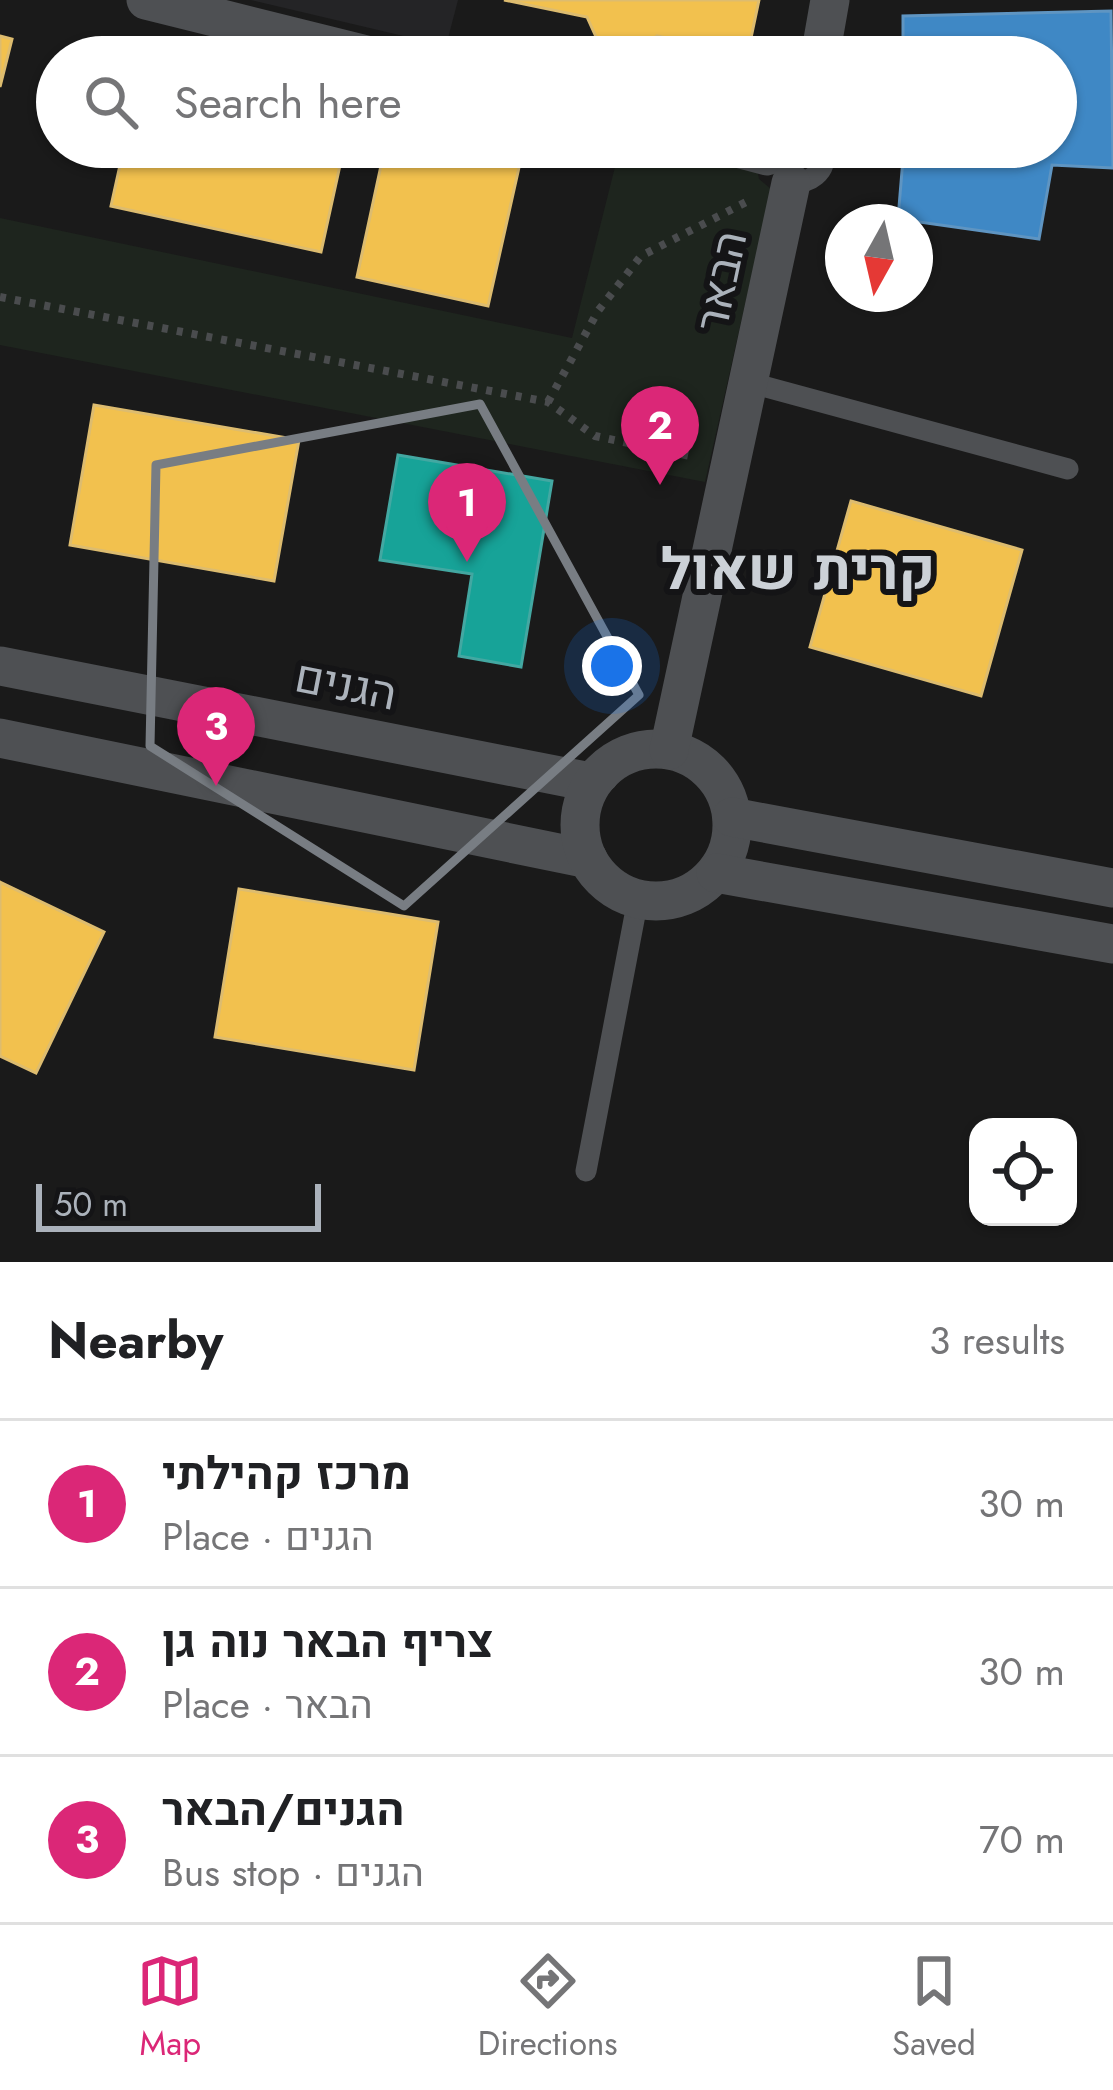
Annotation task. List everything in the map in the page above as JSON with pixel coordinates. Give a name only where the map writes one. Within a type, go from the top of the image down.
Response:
[{"type":"street","points":[[146,0],[290,36]]},
{"type":"street","points":[[824,36],[830,0]]},
{"type":"street","name":"הבאר","points":[[669,750],[748,382],[769,168]]},
{"type":"street","name":"הגנים","points":[[0,666],[590,782],[600,774]]},
{"type":"street","points":[[0,738],[588,859]]},
{"type":"street","points":[[669,750],[705,766],[718,781],[732,817],[732,837],[716,873],[681,897],[638,899],[618,891],[588,859],[580,814],[600,774],[631,753],[669,750]]},
{"type":"street","points":[[732,817],[1113,888]]},
{"type":"street","points":[[716,873],[1113,944]]},
{"type":"lane","points":[[779,168],[807,182],[821,168]]},
{"type":"lane","points":[[748,382],[1068,469]]},
{"type":"lane","points":[[586,1171],[638,899]]},
{"type":"path","points":[[548,402],[598,311],[641,256],[762,168]]},
{"type":"path","points":[[0,297],[548,402],[596,436],[731,464]]},
{"type":"highlighted area","points":[[480,404],[639,695],[404,906],[150,746],[156,465]]},
{"type":"shaded area","points":[[251,0],[458,0],[449,36],[404,36]]},
{"type":"shaded area","points":[[615,168],[757,168],[759,179],[771,189],[705,482],[0,345],[0,218],[572,338]]},
{"type":"building: Homes","points":[[504,0],[759,0],[751,36],[596,36],[587,17]]},
{"type":"building: Homes","points":[[0,36],[12,39],[0,87]]},
{"type":"building: Homes","points":[[119,168],[339,168],[321,252],[111,206]]},
{"type":"building: Homes","points":[[380,168],[519,168],[488,306],[357,277]]},
{"type":"building: Homes","points":[[94,405],[299,440],[274,581],[70,545]]},
{"type":"building: Homes","points":[[851,501],[1022,550],[981,696],[810,647]]},
{"type":"building: Homes","points":[[0,882],[104,932],[36,1073],[0,1056]]},
{"type":"building: Homes","points":[[239,889],[438,922],[414,1070],[215,1037]]},
{"type":"building: Schools","points":[[1111,11],[1113,168],[1077,166],[1077,36],[903,36],[903,16]]},
{"type":"building: Schools","points":[[902,168],[1051,168],[1039,239],[933,224],[933,204],[899,204]]},
{"type":"building: Public","points":[[398,455],[552,481],[521,667],[459,656],[472,574],[380,560]]},
{"type":"place","name":"צריף הבאר נוה גן","points":[[660,485]]},
{"type":"place","name":"מרכז קהילתי","points":[[467,562]]},
{"type":"place","name":"הגנים/הבאר","points":[[216,786]]},
{"type":"district","name":"קרית שאול","points":[[798,569]]}]
